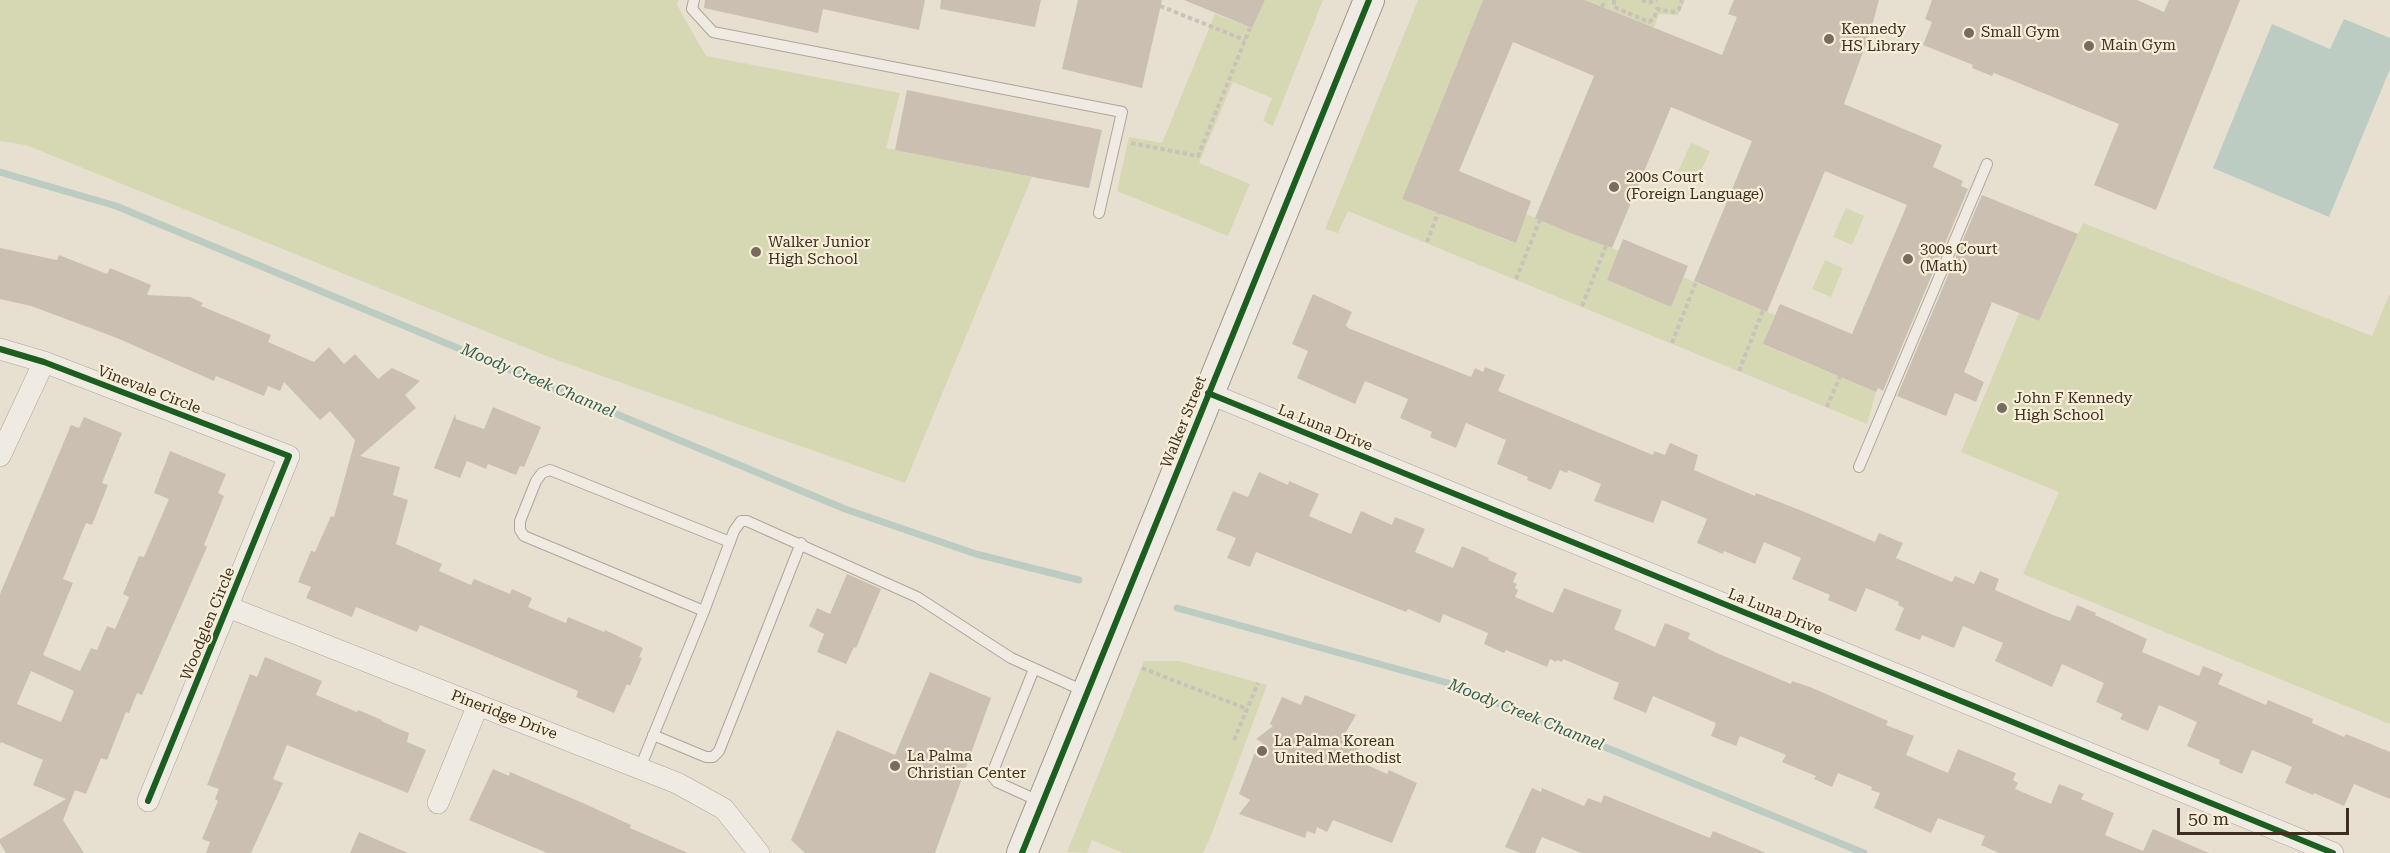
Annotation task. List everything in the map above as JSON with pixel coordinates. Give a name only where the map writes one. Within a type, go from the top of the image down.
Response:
[{"type":"main road","name":"Walker Street","points":[[1022,853],[1369,0]]},
{"type":"street","name":"Vinevale Circle","points":[[0,349],[44,362],[290,456]]},
{"type":"street","points":[[0,456],[44,362]]},
{"type":"street","name":"La Luna Drive","points":[[1208,393],[2333,853]]},
{"type":"street","name":"Woodglen Circle","points":[[148,801],[290,456]]},
{"type":"street","name":"Pineridge Drive","points":[[228,607],[677,783],[724,809],[759,853]]},
{"type":"street","points":[[438,802],[478,705]]},
{"type":"lane","points":[[694,0],[692,9],[713,32],[1122,112],[1099,213]]},
{"type":"lane","points":[[1859,467],[1987,164]]},
{"type":"lane","points":[[704,611],[524,537],[520,530],[520,521],[536,482],[542,473],[550,470],[730,542]]},
{"type":"lane","points":[[640,768],[736,526],[741,521],[747,521],[801,543],[917,597],[1011,658],[1088,693]]},
{"type":"lane","points":[[653,735],[705,757],[713,757],[719,752],[801,543]]},
{"type":"lane","points":[[1034,669],[992,776],[997,782],[1042,802]]},
{"type":"path","points":[[1602,7],[1605,0]]},
{"type":"path","points":[[1614,0],[1614,7],[1649,22],[1654,18],[1657,9],[1656,0],[1648,3],[1642,0]]},
{"type":"path","points":[[1657,9],[1673,12],[1679,9],[1682,0]]},
{"type":"path","points":[[1160,6],[1245,40]]},
{"type":"path","points":[[1127,143],[1198,156],[1250,28]]},
{"type":"path","points":[[1427,242],[1438,213]]},
{"type":"path","points":[[1516,279],[1540,220]]},
{"type":"path","points":[[1582,306],[1606,246]]},
{"type":"path","points":[[1672,343],[1696,282]]},
{"type":"path","points":[[1739,371],[1763,310]]},
{"type":"path","points":[[1827,407],[1840,376]]},
{"type":"path","points":[[1142,668],[1247,709]]},
{"type":"path","points":[[1234,740],[1257,682]]},
{"type":"green space","name":"Walker Junior High School","points":[[0,0],[678,0],[677,5],[706,56],[900,93],[886,148],[1032,177],[905,483],[554,359],[26,145],[0,141]]},
{"type":"green space","points":[[1265,0],[1323,0],[1273,126],[1263,121],[1272,98],[1233,82],[1199,163],[1250,184],[1228,236],[1117,191],[1129,137],[1162,143],[1215,14],[1252,28]]},
{"type":"green space","points":[[1418,0],[1483,0],[1402,199],[1515,243],[1526,214],[1619,251],[1607,280],[1671,307],[1683,277],[1775,315],[1764,345],[1876,392],[1867,424],[1348,211],[1338,233],[1325,229]]},
{"type":"green space","points":[[1586,0],[1685,0],[1678,15],[1659,14],[1654,28]]},
{"type":"green space","points":[[1691,143],[1710,151],[1697,180],[1678,172]]},
{"type":"green space","points":[[1846,208],[1864,216],[1852,245],[1833,237]]},
{"type":"green space","points":[[2083,223],[2372,336],[2390,293],[2390,724],[2023,574],[2059,492],[1961,452],[2019,313],[2039,321]]},
{"type":"green space","points":[[1825,260],[1843,268],[1831,297],[1812,289]]},
{"type":"green space","points":[[1144,661],[1179,661],[1267,685],[1210,838],[1203,853],[1123,853],[1092,840],[1087,853],[1067,852]]},
{"type":"shaded area","points":[[2344,19],[2390,38],[2390,69],[2329,217],[2213,168],[2272,24],[2330,49]]},
{"type":"building","points":[[705,0],[925,0],[919,30],[823,9],[818,33],[704,8]]},
{"type":"building","points":[[941,0],[1041,0],[1035,27],[940,9]]},
{"type":"building","points":[[1078,0],[1162,0],[1142,88],[1062,69]]},
{"type":"building","points":[[1184,0],[1265,0],[1252,28]]},
{"type":"building","points":[[1483,0],[1585,0],[1722,55],[1737,17],[1728,14],[1734,0],[1879,0],[1870,33],[1844,104],[1942,145],[1933,167],[1963,181],[1961,186],[1968,189],[1883,391],[1878,388],[1876,392],[1763,344],[1780,304],[1852,334],[1907,205],[1825,171],[1767,312],[1694,281],[1752,141],[1671,107],[1612,248],[1573,234],[1535,218],[1594,76],[1513,42],[1459,171],[1531,201],[1516,243],[1402,199]]},
{"type":"building","points":[[1932,0],[2137,0],[2164,12],[2169,0],[2240,0],[2156,210],[2094,185],[2119,124],[1994,73],[1992,76],[1972,68],[1973,65],[1923,45],[1932,22],[1925,19]]},
{"type":"building","points":[[907,90],[1102,130],[1089,188],[895,150]]},
{"type":"building","points":[[1982,195],[2078,234],[2039,321],[1992,302],[1964,372],[1984,382],[1976,402],[1955,393],[1946,416],[1897,396]]},
{"type":"building","points":[[1623,239],[1688,266],[1671,307],[1607,280]]},
{"type":"building","points":[[0,248],[57,260],[59,255],[107,274],[110,268],[151,285],[147,295],[190,297],[203,303],[201,306],[271,335],[268,342],[314,362],[329,347],[344,364],[355,354],[378,379],[392,368],[420,381],[405,395],[416,408],[360,456],[400,467],[393,495],[408,500],[396,544],[442,564],[439,571],[471,585],[474,579],[510,594],[512,589],[532,598],[528,607],[566,623],[568,617],[604,632],[605,630],[643,648],[639,657],[642,658],[630,686],[627,684],[614,713],[576,697],[578,691],[420,625],[417,632],[356,607],[352,617],[306,598],[311,587],[298,582],[311,551],[315,552],[331,516],[334,517],[355,440],[330,411],[320,420],[284,382],[280,391],[268,386],[264,396],[216,376],[214,381],[117,338],[31,306],[0,299]]},
{"type":"building","points":[[1313,294],[1352,312],[1346,325],[1348,328],[1471,377],[1475,368],[1483,372],[1485,367],[1505,375],[1498,391],[1653,455],[1654,451],[1665,455],[1670,443],[1698,455],[1694,470],[1755,496],[1756,493],[1805,512],[1875,542],[1879,533],[1903,543],[1896,558],[1952,582],[1955,576],[1974,584],[1980,571],[1999,579],[1995,590],[2053,615],[2070,621],[2077,605],[2096,613],[2095,615],[2147,639],[2142,652],[2199,676],[2203,666],[2223,674],[2218,684],[2266,705],[2268,700],[2313,719],[2312,723],[2344,737],[2346,734],[2390,752],[2390,799],[2354,784],[2344,806],[2314,793],[2313,795],[2285,783],[2292,767],[2252,750],[2242,774],[2219,764],[2220,760],[2187,746],[2197,722],[2159,705],[2148,731],[2120,719],[2123,714],[2096,702],[2104,683],[2062,664],[2052,687],[1995,661],[2003,643],[1963,626],[1954,648],[1922,635],[1920,640],[1895,630],[1904,608],[1898,605],[1899,602],[1866,588],[1856,612],[1828,600],[1830,595],[1792,579],[1801,558],[1764,542],[1755,564],[1724,551],[1723,554],[1697,543],[1707,519],[1662,500],[1653,523],[1594,501],[1601,484],[1568,470],[1567,473],[1560,470],[1551,490],[1497,464],[1506,440],[1466,423],[1456,448],[1430,437],[1432,432],[1400,418],[1408,399],[1365,381],[1355,404],[1297,378],[1308,351],[1292,344]]},
{"type":"building","points":[[493,407],[541,427],[524,467],[520,466],[516,475],[488,464],[486,469],[467,461],[460,478],[434,468],[455,414],[456,419],[484,429]]},
{"type":"building","points":[[84,417],[122,433],[102,483],[108,485],[92,525],[86,523],[63,579],[73,583],[43,655],[80,671],[91,648],[97,650],[107,626],[115,629],[129,597],[123,594],[139,556],[144,557],[169,499],[154,493],[170,451],[226,474],[218,493],[224,496],[204,545],[207,547],[142,695],[137,693],[129,713],[126,712],[107,760],[101,758],[86,794],[75,790],[63,820],[84,853],[6,853],[0,839],[66,799],[33,785],[43,760],[1,742],[0,744],[0,594],[71,425],[79,428]],"holes":[[[31,671],[74,691],[61,722],[17,704]]]},
{"type":"building","points":[[1259,472],[1288,485],[1289,481],[1319,494],[1309,516],[1351,534],[1361,511],[1392,525],[1395,517],[1425,529],[1415,552],[1453,568],[1462,546],[1517,573],[1513,582],[1517,584],[1515,588],[1518,590],[1515,597],[1553,613],[1564,588],[1622,610],[1614,629],[1655,647],[1665,623],[1690,633],[1688,639],[1719,654],[1791,684],[1792,681],[1810,687],[1888,721],[1886,725],[1914,736],[1906,755],[1948,773],[1958,749],[2016,773],[2013,780],[2018,783],[2015,789],[2051,804],[2059,784],[2084,794],[2081,799],[2114,813],[2105,835],[2143,851],[2153,829],[2209,853],[1999,853],[1981,845],[1985,836],[1938,818],[1931,833],[1874,808],[1880,793],[1871,790],[1872,787],[1838,773],[1832,787],[1814,779],[1816,776],[1782,762],[1786,755],[1740,736],[1736,746],[1711,736],[1716,723],[1653,696],[1646,713],[1613,699],[1619,683],[1563,659],[1562,662],[1557,660],[1556,662],[1550,659],[1547,667],[1506,650],[1504,653],[1484,644],[1488,633],[1443,614],[1440,623],[1408,609],[1406,612],[1256,552],[1250,567],[1227,558],[1236,538],[1216,530],[1233,491],[1248,497]]},
{"type":"building","points":[[847,574],[881,589],[856,648],[854,647],[846,664],[817,652],[824,634],[809,626],[817,608],[830,614]]},
{"type":"building","points":[[265,657],[322,681],[316,695],[357,712],[358,710],[409,733],[407,742],[426,750],[408,793],[287,745],[273,779],[283,783],[251,853],[206,853],[210,842],[202,839],[218,801],[215,799],[219,789],[207,785],[250,674],[257,677]]},
{"type":"building","name":"La Palma Christian Center","points":[[930,672],[991,698],[935,853],[805,853],[791,840],[837,730],[895,755]]},
{"type":"building","points":[[1305,695],[1356,715],[1341,740],[1359,748],[1354,759],[1387,774],[1389,770],[1417,783],[1392,843],[1333,820],[1327,832],[1317,827],[1315,834],[1307,831],[1305,838],[1239,814],[1250,800],[1239,794],[1254,755],[1263,743],[1256,739],[1273,726],[1270,724],[1282,697],[1301,705]]},
{"type":"building","points":[[493,769],[509,776],[510,772],[583,803],[631,825],[630,828],[688,853],[547,853],[469,820]]},
{"type":"building","points":[[1532,788],[1541,792],[1542,788],[1584,806],[1588,798],[1601,803],[1604,795],[1710,838],[1713,831],[1766,853],[1581,853],[1542,837],[1535,853],[1520,853],[1505,847]]},
{"type":"building","points":[[359,832],[408,853],[350,853]]},
{"type":"waterway","name":"Moody Creek Channel","points":[[0,172],[116,206],[845,509],[976,554],[1079,580]]},
{"type":"waterway","name":"Moody Creek Channel","points":[[1177,608],[1448,683],[1864,853]]},
{"type":"cycle path","points":[[1022,853],[1369,0]]},
{"type":"cycle path","points":[[0,349],[44,362],[289,456],[148,801]]},
{"type":"cycle path","points":[[1208,393],[2333,853]]},
{"type":"place","name":"Small Gym","points":[[1969,33]]},
{"type":"place","name":"Kennedy HS Library","points":[[1829,39]]},
{"type":"place","name":"Main Gym","points":[[2089,46]]},
{"type":"place","name":"200s Court (Foreign Language)","points":[[1614,187]]},
{"type":"place","name":"Walker Junior High School","points":[[756,252]]},
{"type":"place","name":"300s Court (Math)","points":[[1908,259]]},
{"type":"place","name":"John F Kennedy High School","points":[[2002,408]]},
{"type":"place","name":"La Palma Korean United Methodist","points":[[1262,751]]},
{"type":"place","name":"La Palma Christian Center","points":[[895,766]]}]
